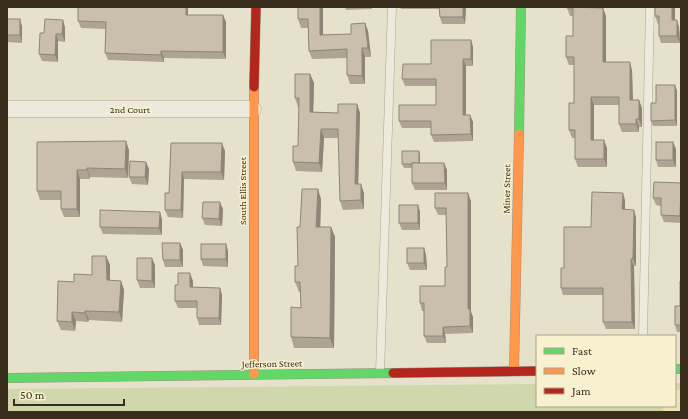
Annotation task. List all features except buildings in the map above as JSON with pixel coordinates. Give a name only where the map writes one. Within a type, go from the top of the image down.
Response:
[{"type":"street","name":"South Ellis Street","points":[[254,374],[253,109],[256,7]]},
{"type":"street","name":"Miner Street","points":[[514,371],[521,7]]},
{"type":"street","name":"2nd Court","points":[[7,109],[253,109]]},
{"type":"street","name":"Jefferson Street","points":[[7,378],[536,371]]},
{"type":"lane","points":[[380,373],[392,7]]},
{"type":"lane","points":[[643,335],[650,7]]},
{"type":"green space","points":[[676,383],[681,383],[681,412],[7,412],[7,389],[536,384],[536,407],[676,407]]},
{"type":"sand","points":[[676,390],[681,390],[681,412],[665,412],[662,407],[676,407]]},
{"type":"traffic: fast","points":[[519,134],[521,7]]},
{"type":"traffic: fast","points":[[676,369],[681,369]]},
{"type":"traffic: fast","points":[[7,378],[393,373]]},
{"type":"traffic: slow","points":[[254,87],[254,374]]},
{"type":"traffic: slow","points":[[514,371],[519,134]]},
{"type":"traffic: jam","points":[[254,87],[256,7]]},
{"type":"traffic: jam","points":[[393,373],[536,371]]}]
